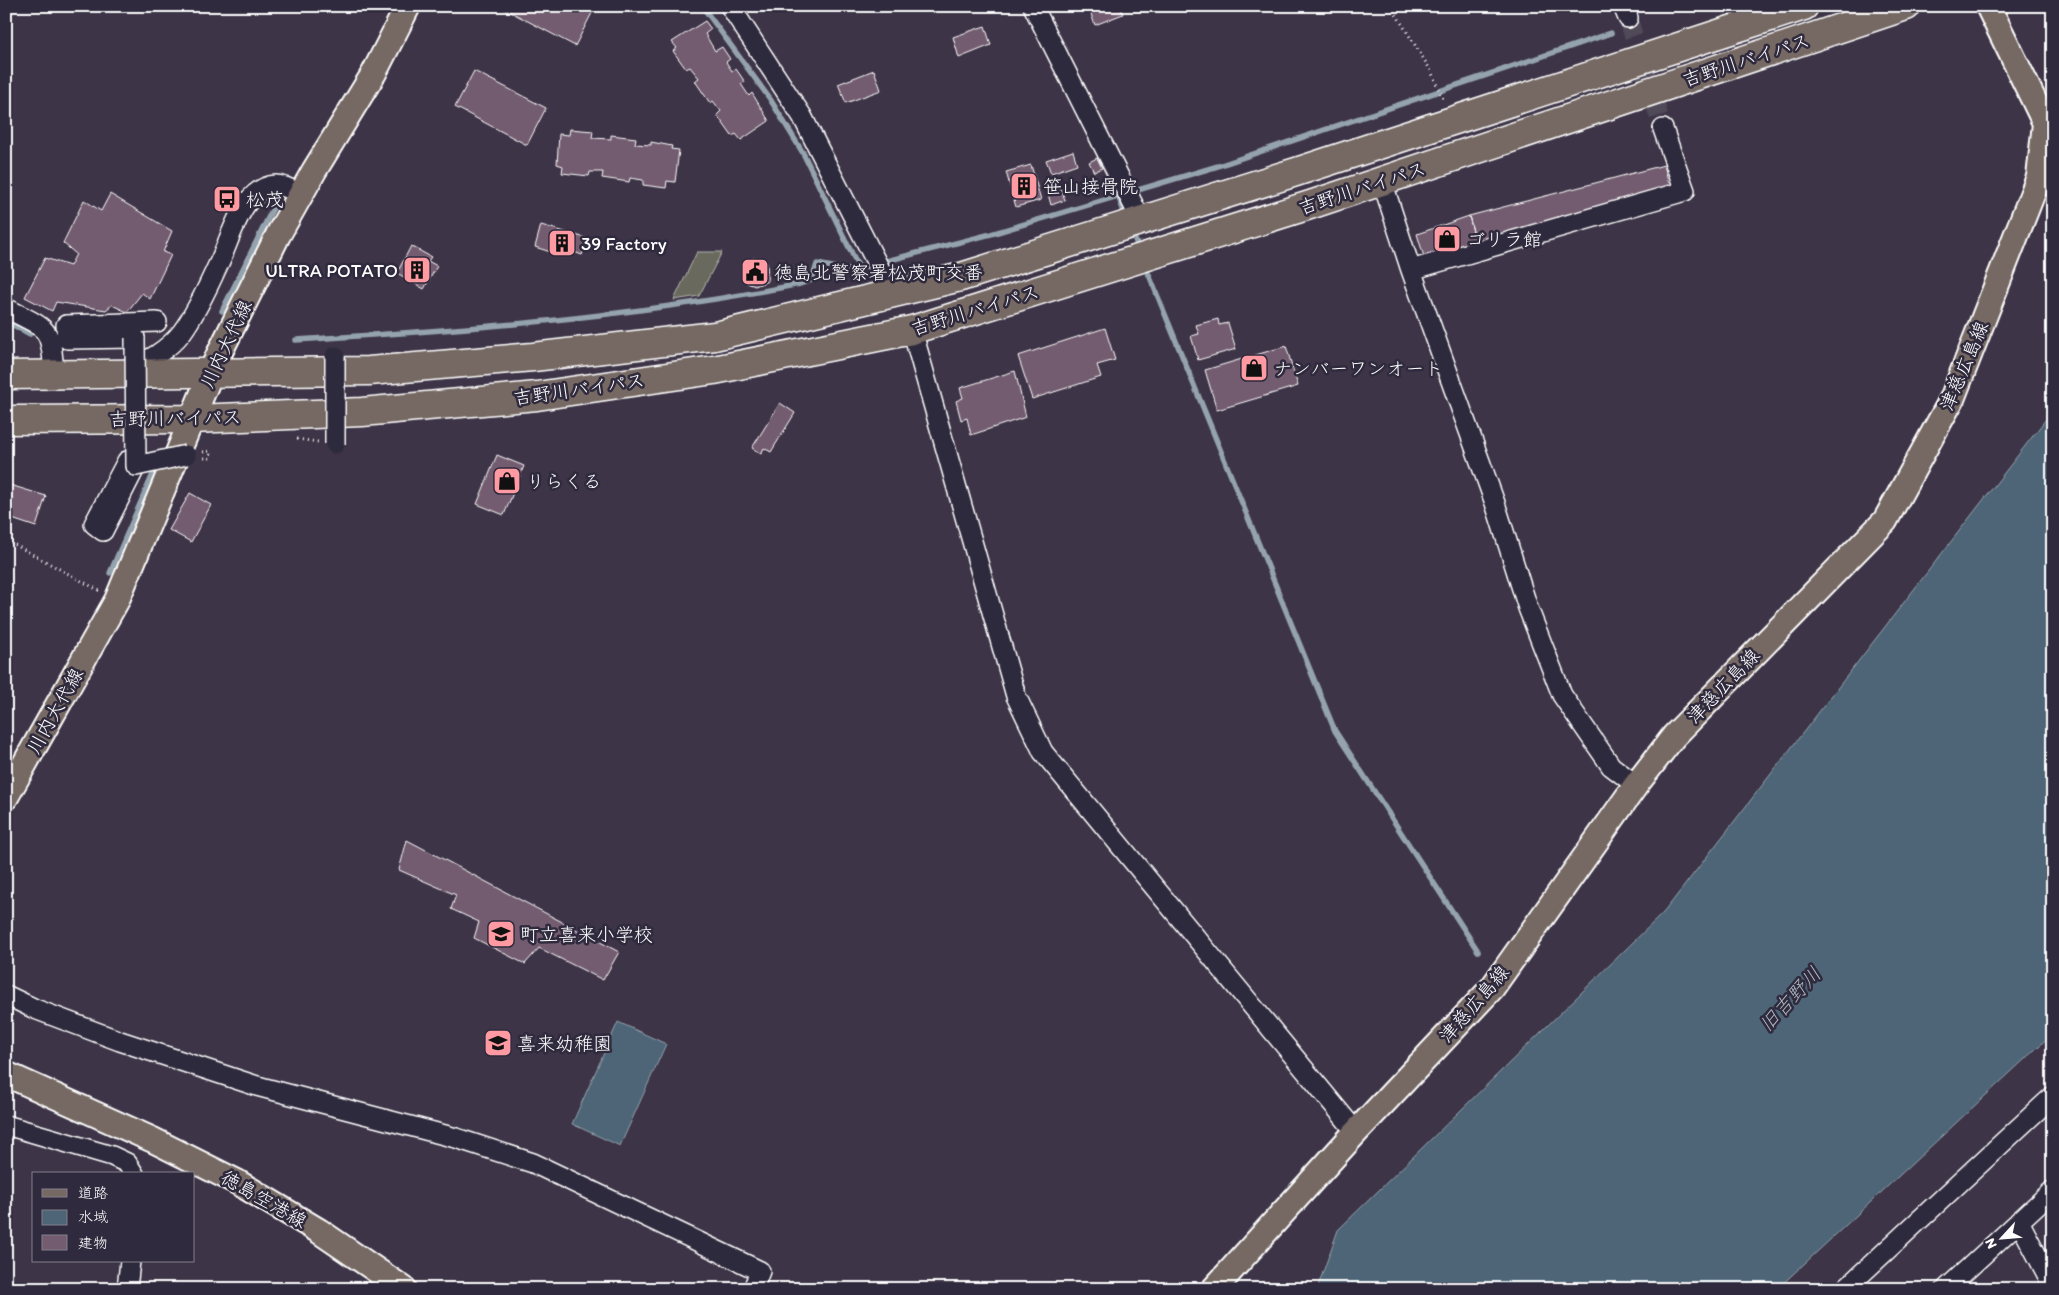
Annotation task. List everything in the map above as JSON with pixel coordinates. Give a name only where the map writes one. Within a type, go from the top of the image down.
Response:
[{"type":"highway","name":"吉野川バイパス","points":[[6,375],[369,371],[533,357],[715,336],[893,295],[961,277],[1296,172],[1804,6]]},
{"type":"highway","name":"吉野川バイパス","points":[[6,420],[193,418],[362,412],[537,396],[714,370],[912,330],[1382,181],[1906,6]]},
{"type":"main road","name":"川内大代線","points":[[6,797],[117,600],[210,374],[278,236],[374,72],[408,6]]},
{"type":"main road","name":"津慈広島線","points":[[1214,1289],[1356,1132],[1492,988],[1636,786],[1674,736],[1885,521],[1952,399],[2039,177],[2045,123],[1989,8]]},
{"type":"main road","name":"徳島空港線","points":[[6,1074],[153,1140],[237,1182],[319,1231],[404,1289]]},
{"type":"street","points":[[730,6],[802,116],[893,295]]},
{"type":"street","points":[[1033,6],[1141,220]]},
{"type":"street","points":[[1411,270],[1686,191],[1663,129]]},
{"type":"street","points":[[1382,181],[1411,270],[1495,503],[1528,608],[1562,695],[1611,766],[1636,786]]},
{"type":"street","points":[[116,375],[146,362],[170,346],[183,330],[219,264],[242,210],[253,196],[274,185],[284,186],[301,195]]},
{"type":"street","points":[[6,308],[45,329],[52,345],[54,375]]},
{"type":"street","points":[[157,322],[66,325],[67,339],[135,338],[131,464],[186,455]]},
{"type":"street","points":[[912,330],[1016,696],[1043,752],[1356,1132]]},
{"type":"street","points":[[335,356],[335,444]]},
{"type":"street","points":[[6,995],[35,1009],[120,1041],[257,1086],[456,1138],[533,1163],[760,1271],[753,1289]]},
{"type":"street","points":[[1845,1289],[2053,1096]]},
{"type":"street","points":[[6,1125],[112,1156],[127,1163],[133,1172]]},
{"type":"street","points":[[1949,1288],[2053,1190]]},
{"type":"street","points":[[2019,1221],[2053,1286]]},
{"type":"street","points":[[126,1289],[130,1262]]},
{"type":"path","points":[[1391,6],[1431,71],[1450,121]]},
{"type":"path","points":[[6,540],[117,600]]},
{"type":"green space","points":[[697,252],[722,252],[699,296],[674,300]]},
{"type":"water","name":"旧吉野川","points":[[2053,384],[2053,1033],[1777,1289],[1317,1289],[1338,1230],[1664,912],[2046,419]]},
{"type":"water","points":[[618,1022],[666,1044],[620,1146],[572,1124]]},
{"type":"building","points":[[504,6],[588,6],[594,9],[575,46],[503,8]]},
{"type":"building","points":[[1088,6],[1119,6],[1123,14],[1095,25]]},
{"type":"building","points":[[1527,6],[1546,6],[1528,10]]},
{"type":"building","points":[[705,21],[711,29],[705,34],[715,51],[722,47],[730,59],[726,62],[732,71],[736,69],[745,82],[741,84],[749,96],[752,93],[769,121],[741,140],[736,134],[732,136],[717,115],[721,111],[713,101],[710,103],[695,81],[699,78],[690,67],[686,69],[673,51],[677,48],[672,42]]},
{"type":"building","points":[[985,26],[991,45],[959,58],[953,37]]},
{"type":"building","points":[[874,70],[881,90],[846,103],[838,84]]},
{"type":"building","points":[[474,71],[546,108],[527,145],[455,107]]},
{"type":"building","points":[[570,129],[593,131],[592,138],[611,139],[611,135],[636,138],[635,144],[651,145],[651,142],[672,146],[671,149],[679,150],[675,182],[667,181],[666,188],[643,185],[643,180],[630,178],[629,182],[602,178],[603,172],[590,172],[589,176],[562,173],[563,166],[557,164],[559,134],[569,135]]},
{"type":"building","points":[[1073,151],[1077,164],[1051,173],[1046,160]]},
{"type":"building","points":[[1097,158],[1102,168],[1094,172],[1089,162]]},
{"type":"building","name":"笹山接骨院","points":[[1031,165],[1041,200],[1016,207],[1006,172]]},
{"type":"building","points":[[1664,165],[1670,188],[1476,243],[1469,216]]},
{"type":"building","points":[[1060,186],[1065,200],[1051,205],[1047,190]]},
{"type":"building","points":[[110,194],[172,231],[163,252],[171,255],[150,299],[142,293],[127,312],[112,305],[106,310],[56,302],[52,311],[25,297],[45,258],[70,266],[76,254],[63,243],[84,200],[101,211]]},
{"type":"building","name":"ゴリラ館","points":[[1469,216],[1476,243],[1425,260],[1417,234]]},
{"type":"building","name":"39 Factory","points":[[541,225],[589,239],[582,255],[563,248],[560,255],[535,247]]},
{"type":"building","name":"ULTRA POTATO","points":[[411,246],[431,257],[428,261],[437,266],[424,289],[397,273]]},
{"type":"building","points":[[754,258],[767,263],[768,281],[755,286],[747,283],[744,272],[748,261]]},
{"type":"building","points":[[1218,319],[1219,325],[1228,323],[1236,349],[1198,360],[1191,336],[1199,334],[1196,325]]},
{"type":"building","points":[[1105,328],[1115,360],[1097,365],[1101,377],[1032,399],[1018,356]]},
{"type":"building","points":[[1286,346],[1298,386],[1217,410],[1205,370]]},
{"type":"building","points":[[1015,371],[1026,417],[971,435],[967,418],[961,420],[956,401],[963,398],[960,388]]},
{"type":"building","points":[[780,403],[795,413],[771,452],[764,448],[761,454],[752,448]]},
{"type":"building","points":[[497,455],[524,466],[504,515],[477,504]]},
{"type":"building","points":[[10,485],[46,496],[36,527],[6,517],[6,495]]},
{"type":"building","points":[[190,493],[211,505],[191,542],[169,530]]},
{"type":"building","points":[[407,840],[619,952],[603,980],[539,948],[525,964],[474,938],[479,922],[451,909],[456,895],[399,870]]},
{"type":"waterway","points":[[702,6],[770,99],[803,153],[859,268],[991,234],[1218,166],[1611,33]]},
{"type":"waterway","points":[[1117,193],[1126,217]]},
{"type":"waterway","points":[[222,311],[275,204]]},
{"type":"waterway","points":[[1131,230],[1140,252]]},
{"type":"waterway","points":[[296,340],[486,327],[612,314],[800,284],[812,280],[817,264],[848,270],[862,267]]},
{"type":"waterway","points":[[1145,265],[1335,731],[1478,951]]},
{"type":"waterway","points":[[6,321],[30,334]]},
{"type":"waterway","points":[[110,573],[157,465]]},
{"type":"tunnel","points":[[1628,18],[1663,129]]},
{"type":"place","name":"笹山接骨院","points":[[1024,186]]},
{"type":"place","name":"松茂","points":[[227,199]]},
{"type":"place","name":"ゴリラ館","points":[[1447,239]]},
{"type":"place","name":"39 Factory","points":[[562,243]]},
{"type":"place","name":"ULTRA POTATO","points":[[417,270]]},
{"type":"place","name":"徳島北警察署松茂町交番","points":[[755,272]]},
{"type":"place","name":"ナンバーワンオート","points":[[1254,368]]},
{"type":"place","name":"りらくる","points":[[507,481]]},
{"type":"place","name":"町立喜来小学校","points":[[501,934]]},
{"type":"place","name":"喜来幼稚園","points":[[498,1043]]}]
